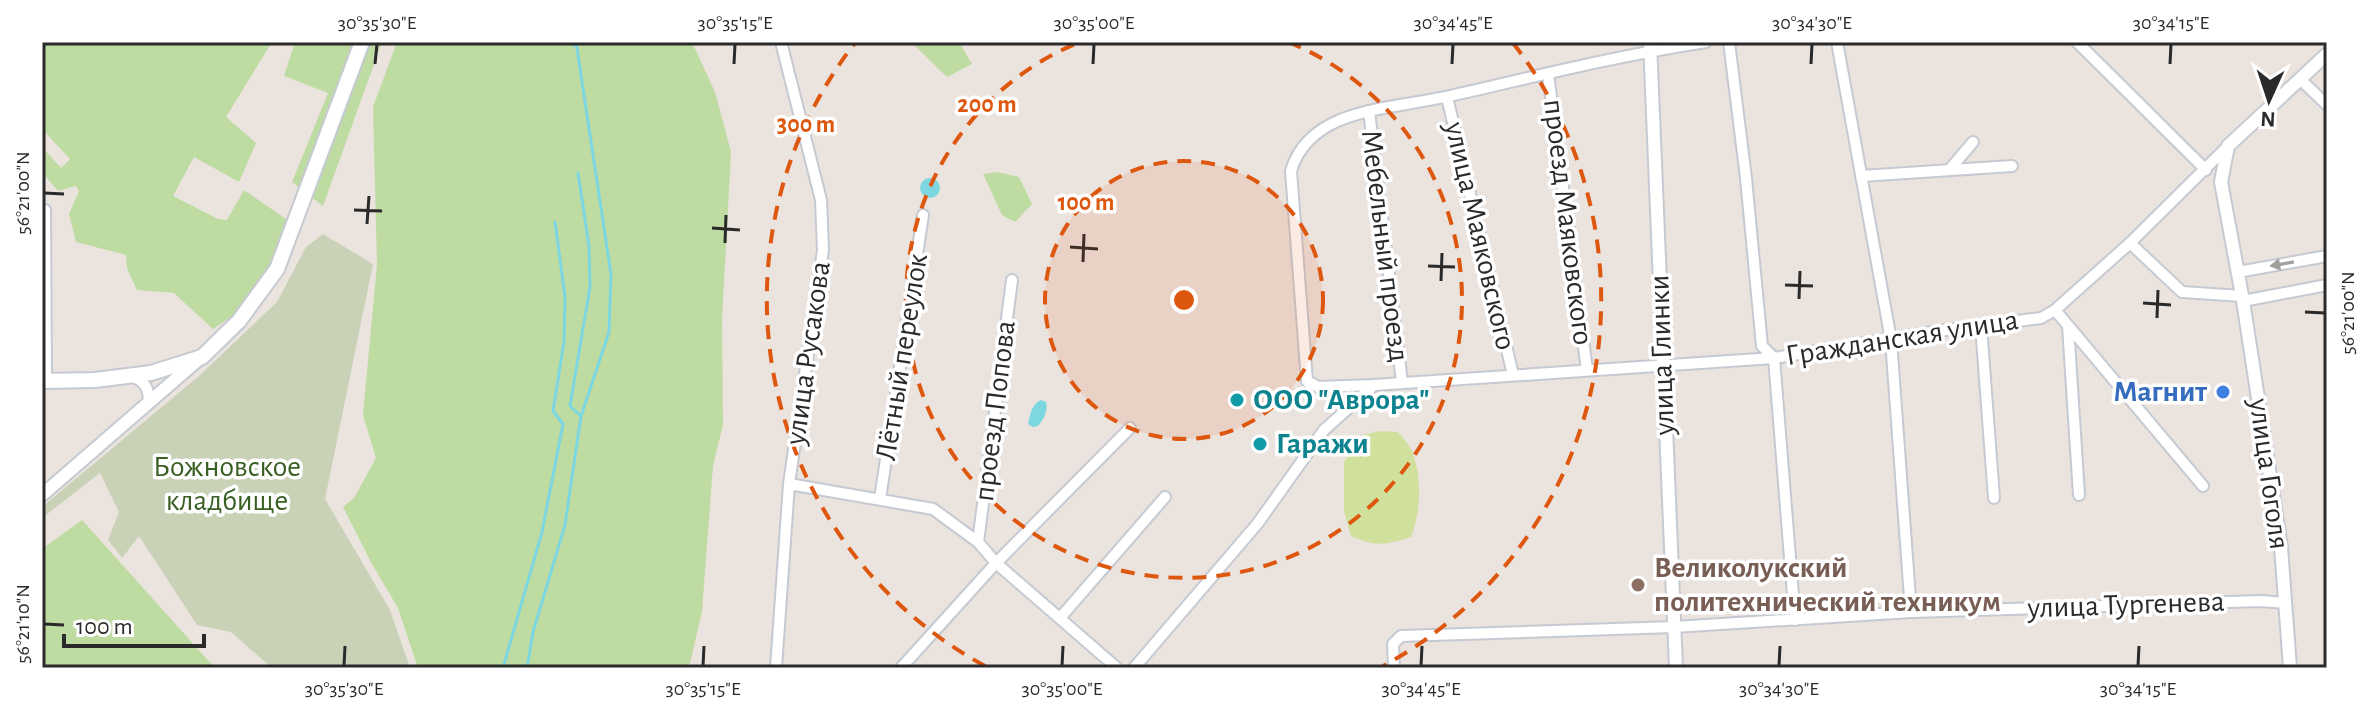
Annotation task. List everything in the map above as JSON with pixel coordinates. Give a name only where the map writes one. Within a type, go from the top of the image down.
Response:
[{"type":"main road","points":[[44,381],[95,380],[151,373],[202,357],[239,321],[277,269],[362,42]]},
{"type":"street","name":"улица Русакова","points":[[776,668],[789,484],[823,250],[821,200],[781,42]]},
{"type":"street","points":[[1369,111],[1548,74],[1651,46],[1706,42]]},
{"type":"street","points":[[1729,42],[1762,346],[1774,358],[1795,620]]},
{"type":"street","points":[[1837,42],[1891,340],[1911,612]]},
{"type":"street","points":[[2077,42],[2206,170]]},
{"type":"street","name":"улица Глинки","points":[[1651,46],[1661,364],[1676,668]]},
{"type":"street","name":"Гражданская улица","points":[[1369,111],[1337,121],[1309,139],[1296,155],[1291,171],[1307,381],[1318,387],[1774,358],[2041,318],[2055,310],[2130,243],[2327,54]]},
{"type":"street","name":"проезд Маяковского","points":[[1548,74],[1587,370]]},
{"type":"street","points":[[2300,79],[2327,105]]},
{"type":"street","name":"улица Маяковского","points":[[1447,97],[1513,375]]},
{"type":"street","name":"Мебельный проезд","points":[[1369,111],[1402,382]]},
{"type":"street","points":[[1950,169],[1973,142]]},
{"type":"street","name":"улица Гоголя","points":[[2228,146],[2221,182],[2243,298],[2281,547],[2290,668]]},
{"type":"street","points":[[1861,176],[2012,166]]},
{"type":"street","points":[[44,381],[45,210]]},
{"type":"street","name":"Лётный переулок","points":[[880,499],[923,215]]},
{"type":"street","points":[[2130,243],[2182,292],[2243,298],[2327,285]]},
{"type":"street","points":[[2239,277],[2327,256]]},
{"type":"street","name":"проезд Попова","points":[[978,542],[1012,280]]},
{"type":"street","points":[[2055,310],[2203,486]]},
{"type":"street","points":[[1981,326],[1994,498]]},
{"type":"street","points":[[2068,326],[2079,495]]},
{"type":"street","points":[[42,495],[202,357]]},
{"type":"street","points":[[129,376],[141,380],[149,391],[149,403]]},
{"type":"street","points":[[1134,668],[1258,523],[1324,430],[1374,385]]},
{"type":"street","name":"проезд Попова","points":[[901,668],[996,563],[1130,428]]},
{"type":"street","points":[[789,484],[933,509],[978,542],[996,563],[1117,668]]},
{"type":"street","points":[[1060,618],[1165,497]]},
{"type":"street","name":"улица Тургенева","points":[[1394,668],[1393,644],[1401,636],[1674,627],[1911,612],[2261,601],[2286,603]]},
{"type":"green space","points":[[42,42],[272,42],[226,117],[256,143],[239,182],[194,157],[173,196],[218,219],[227,220],[244,190],[289,221],[269,269],[253,295],[213,329],[174,293],[137,290],[127,268],[126,255],[76,242],[69,214],[79,191],[76,186],[58,191],[42,172],[42,147],[61,168],[70,159],[42,129]]},
{"type":"green space","points":[[295,42],[382,42],[323,206],[292,182],[328,93],[284,76]]},
{"type":"green space","points":[[397,42],[692,42],[715,92],[731,152],[722,319],[723,425],[713,466],[702,611],[689,668],[418,668],[398,608],[343,507],[354,498],[376,458],[363,415],[377,264],[373,107]]},
{"type":"green space","points":[[911,42],[959,42],[972,64],[947,77]]},
{"type":"green space","points":[[997,172],[1019,177],[1032,204],[1015,222],[1002,215],[983,174]]},
{"type":"green space","name":"Божновское кладбище","points":[[323,234],[373,264],[325,499],[390,610],[410,668],[272,668],[231,632],[197,625],[139,536],[122,558],[108,540],[119,512],[100,473],[42,518],[42,507],[199,376],[277,302],[306,247]]},
{"type":"green space","points":[[1380,431],[1398,432],[1410,447],[1418,474],[1419,495],[1411,537],[1381,544],[1351,536],[1344,512],[1344,462],[1362,435]]},
{"type":"green space","points":[[82,520],[215,668],[42,668],[42,549]]},
{"type":"water","points":[[926,178],[934,178],[940,188],[934,198],[926,198],[920,192],[920,184]]},
{"type":"water","points":[[1041,400],[1046,402],[1046,412],[1038,426],[1033,427],[1028,424],[1031,413]]},
{"type":"waterway","points":[[566,42],[577,46]]},
{"type":"waterway","points":[[527,668],[533,632],[565,525],[581,416],[609,332],[611,274],[576,42]]},
{"type":"waterway","points":[[578,173],[589,246],[590,287],[570,406],[581,416]]},
{"type":"waterway","points":[[503,668],[542,532],[563,424],[553,411],[564,342],[565,297],[555,222]]},
{"type":"place","name":"Магнит","points":[[2223,392]]},
{"type":"place","name":"ООО \"Аврора\"","points":[[1237,400]]},
{"type":"place","name":"Гаражи","points":[[1260,444]]},
{"type":"place","name":"Великолукский политехнический техникум","points":[[1638,585]]}]
